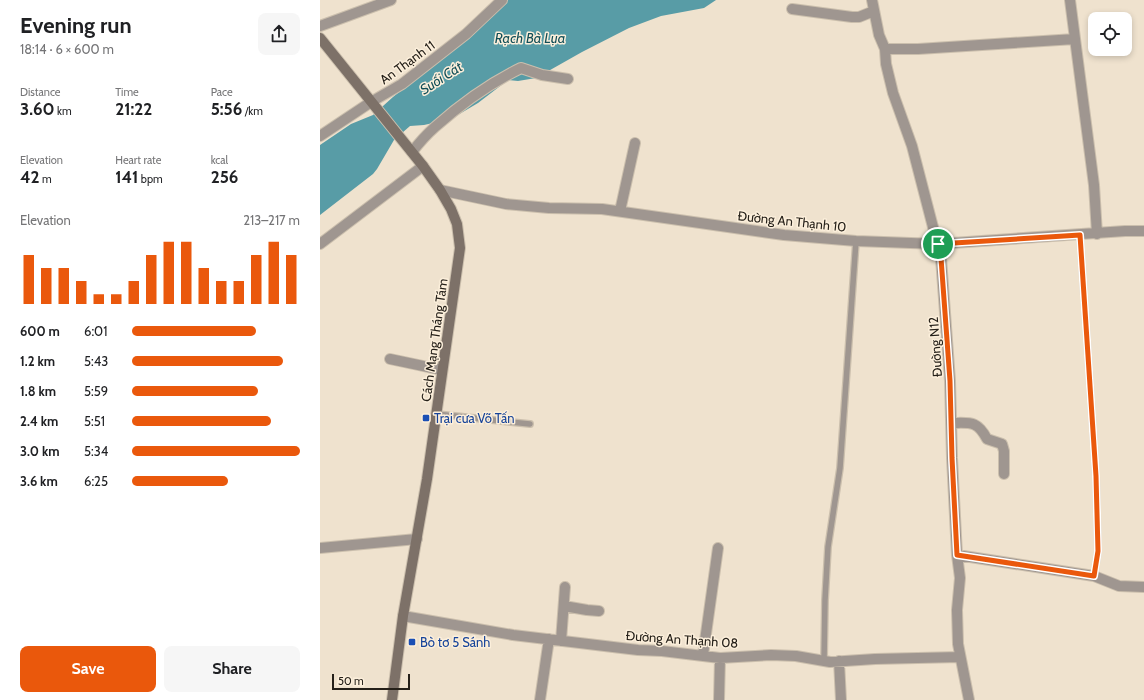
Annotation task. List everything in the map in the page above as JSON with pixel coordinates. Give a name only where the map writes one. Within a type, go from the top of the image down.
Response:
[{"type":"main road","points":[[320,38],[372,104]]},
{"type":"main road","name":"Cách Mạng Tháng Tám","points":[[372,104],[412,152],[440,190],[451,209],[457,224],[460,248],[417,539],[403,616],[392,700]]},
{"type":"street","points":[[320,26],[391,0]]},
{"type":"street","name":"An Thạnh 11","points":[[320,136],[402,84],[466,34],[502,0]]},
{"type":"street","name":"Đường N12","points":[[872,0],[867,14],[885,48],[886,64],[912,146],[941,258],[950,373],[952,458],[957,555],[960,578],[957,610],[958,644],[969,700]]},
{"type":"street","points":[[1070,0],[1094,185],[1097,234]]},
{"type":"street","points":[[792,9],[836,16],[867,14]]},
{"type":"street","points":[[885,48],[918,49],[1075,39]]},
{"type":"street","points":[[412,152],[434,127],[449,115],[489,85],[521,68],[542,75],[568,79]]},
{"type":"street","points":[[620,211],[635,143]]},
{"type":"street","points":[[320,244],[423,166]]},
{"type":"street","name":"Đường An Thạnh 10","points":[[440,190],[506,204],[549,208],[602,209],[784,235],[856,241],[938,244],[1144,231]]},
{"type":"street","points":[[390,359],[442,370]]},
{"type":"street","points":[[951,423],[972,423],[977,425],[987,439],[1002,444],[1004,451],[1004,474]]},
{"type":"street","points":[[320,548],[417,539]]},
{"type":"street","points":[[703,655],[718,548]]},
{"type":"street","points":[[957,555],[1094,576],[1119,586],[1144,587]]},
{"type":"street","points":[[561,641],[565,587]]},
{"type":"street","points":[[564,606],[599,611]]},
{"type":"street","name":"Đường An Thạnh 08","points":[[403,616],[451,625],[561,641],[720,658],[771,655],[796,656],[824,661],[839,661],[890,658],[960,657]]},
{"type":"street","points":[[540,700],[549,639]]},
{"type":"street","points":[[719,700],[720,658]]},
{"type":"street","points":[[839,661],[841,700]]},
{"type":"lane","points":[[1080,235],[1096,476],[1098,551],[1094,576]]},
{"type":"lane","points":[[824,661],[828,547],[840,468],[856,241]]},
{"type":"lane","points":[[436,414],[530,424]]},
{"type":"water","points":[[508,0],[716,0],[704,8],[661,16],[629,28],[536,78],[518,81],[508,80],[478,103],[451,119],[424,125],[410,126],[394,140],[373,174],[320,215],[320,145],[351,124],[373,115],[458,45],[473,35]]},
{"type":"place","name":"Trại cưa Võ Tấn","points":[[426,418]]},
{"type":"place","name":"Bò tơ 5 Sánh","points":[[412,642]]},
{"type":"route","points":[[1080,235],[1080,256],[1085,307],[1096,476],[1098,551],[1094,576],[957,555],[950,381],[941,258],[938,244],[1080,235]]},
{"type":"water label","name":"Rạch Bà Lụa","points":[[530,38]]},
{"type":"water label","name":"Suối Cát","points":[[441,78]]}]
